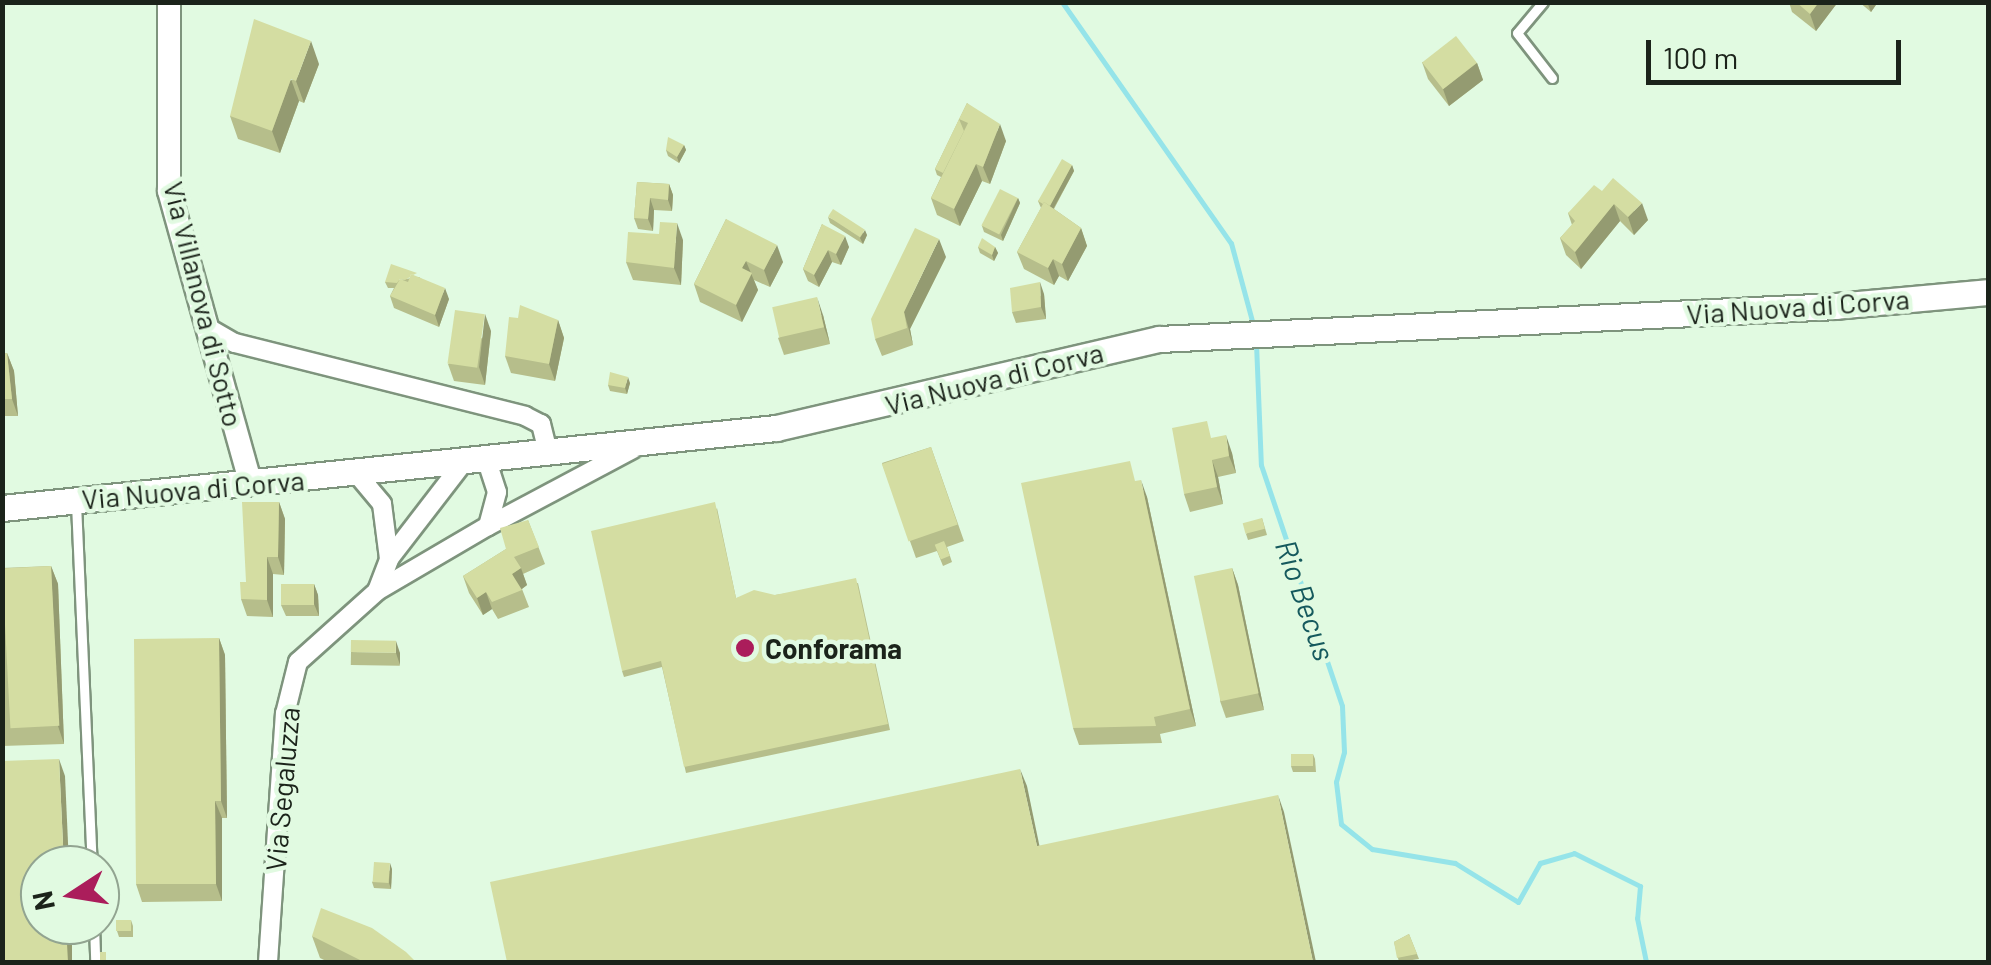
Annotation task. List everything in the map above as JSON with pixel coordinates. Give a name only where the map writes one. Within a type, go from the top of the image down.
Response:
[{"type":"main road","name":"Via Nuova di Corva","points":[[2,508],[776,428],[1159,339],[1248,330],[1835,306],[1988,292]]},
{"type":"street","name":"Via Villanova di Sotto","points":[[169,2],[169,191],[250,484]]},
{"type":"street","points":[[205,326],[235,343],[525,416],[542,424],[548,453]]},
{"type":"street","name":"Via Segaluzza","points":[[268,962],[285,714],[298,662],[377,591],[488,526],[649,442]]},
{"type":"street","points":[[475,462],[497,477],[488,526]]},
{"type":"street","name":"Via Segaluzza","points":[[377,591],[389,559],[475,462]]},
{"type":"street","name":"Via Segaluzza","points":[[356,474],[382,504],[389,559]]},
{"type":"lane","points":[[1543,2],[1516,34],[1552,78]]},
{"type":"lane","points":[[76,500],[91,845]]},
{"type":"building","points":[[1796,2],[1819,2],[1810,14]]},
{"type":"building","points":[[254,19],[311,41],[296,81],[291,79],[272,131],[230,116]]},
{"type":"building","points":[[1456,36],[1477,63],[1443,89],[1422,62]]},
{"type":"building","points":[[967,103],[1000,124],[983,167],[976,164],[954,209],[931,198],[968,123],[959,119]]},
{"type":"building","points":[[959,119],[964,131],[943,173],[935,169]]},
{"type":"building","points":[[668,137],[684,145],[677,157],[666,150]]},
{"type":"building","points":[[1062,159],[1072,165],[1050,206],[1043,204],[1038,201]]},
{"type":"building","points":[[1613,178],[1642,203],[1628,217],[1614,204],[1575,252],[1560,238],[1575,221],[1568,213],[1594,185],[1602,191]]},
{"type":"building","points":[[637,182],[669,184],[668,200],[650,198],[648,219],[634,218]]},
{"type":"building","points":[[1000,189],[1018,198],[999,235],[981,226]]},
{"type":"building","points":[[1044,202],[1081,228],[1062,264],[1053,259],[1048,268],[1017,252]]},
{"type":"building","points":[[833,209],[865,230],[860,237],[828,217]]},
{"type":"building","points":[[726,219],[777,245],[764,270],[746,261],[742,268],[752,273],[736,305],[694,284]]},
{"type":"building","points":[[660,222],[677,223],[674,268],[626,262],[628,232],[659,234]]},
{"type":"building","points":[[822,224],[845,236],[836,254],[828,250],[814,275],[803,269]]},
{"type":"building","points":[[915,228],[939,239],[904,312],[907,328],[875,339],[871,319]]},
{"type":"building","points":[[982,238],[995,247],[992,255],[978,247]]},
{"type":"building","points":[[391,264],[417,273],[397,283],[385,282]]},
{"type":"building","points":[[411,274],[445,288],[435,315],[390,296],[400,279],[408,282]]},
{"type":"building","points":[[1040,282],[1041,307],[1012,312],[1010,288]]},
{"type":"building","points":[[817,297],[824,327],[779,338],[772,307]]},
{"type":"building","points":[[520,305],[558,320],[549,364],[505,356],[509,317],[518,318]]},
{"type":"building","points":[[455,310],[485,314],[477,368],[447,363]]},
{"type":"building","points":[[7,353],[12,399],[2,399],[2,354]]},
{"type":"building","points":[[610,372],[628,377],[625,388],[608,385]]},
{"type":"building","points":[[1207,421],[1211,438],[1226,435],[1229,456],[1212,460],[1217,487],[1184,494],[1172,428]]},
{"type":"building","points":[[931,447],[958,525],[909,541],[882,464]]},
{"type":"building","points":[[1130,461],[1135,481],[1141,480],[1190,709],[1154,717],[1156,726],[1073,728],[1021,483]]},
{"type":"building","points":[[242,502],[279,502],[278,557],[267,557],[267,600],[241,599],[240,582],[246,582]]},
{"type":"building","name":"Conforama","points":[[715,502],[736,598],[754,590],[775,595],[856,578],[888,724],[684,767],[661,661],[622,671],[591,531]]},
{"type":"building","points":[[1262,518],[1265,529],[1246,534],[1243,523]]},
{"type":"building","points":[[528,520],[539,547],[514,557],[521,568],[512,574],[522,590],[492,602],[486,592],[477,598],[463,576],[506,549],[500,528]]},
{"type":"building","points":[[944,541],[950,556],[941,560],[935,545]]},
{"type":"building","points":[[51,566],[59,726],[10,728],[2,569]]},
{"type":"building","points":[[1232,568],[1259,693],[1220,701],[1194,576]]},
{"type":"building","points":[[281,584],[314,584],[314,605],[281,605]]},
{"type":"building","points":[[219,638],[221,801],[215,801],[216,884],[136,884],[134,639]]},
{"type":"building","points":[[351,640],[396,641],[396,653],[351,652]]},
{"type":"building","points":[[1291,754],[1313,754],[1313,766],[1291,766]]},
{"type":"building","points":[[59,759],[63,845],[20,845],[20,945],[67,945],[68,962],[2,962],[2,761]]},
{"type":"building","points":[[1020,769],[1037,846],[1278,795],[1313,962],[507,962],[490,882]]},
{"type":"building","points":[[374,862],[390,863],[389,883],[373,882]]},
{"type":"building","points":[[321,908],[372,928],[416,962],[364,962],[312,936]]},
{"type":"building","points":[[120,920],[131,920],[131,931],[120,931]]},
{"type":"building","points":[[1409,934],[1417,954],[1397,958],[1394,942]]},
{"type":"waterway","name":"Rio Becus","points":[[1062,2],[1231,243],[1254,328]]},
{"type":"waterway","name":"Rio Becus","points":[[1256,343],[1261,465],[1342,706],[1344,752],[1336,782],[1341,824],[1372,849],[1455,863],[1518,902],[1540,863],[1574,853],[1640,886],[1637,918],[1646,962]]},
{"type":"place","name":"Conforama","points":[[745,648]]}]
